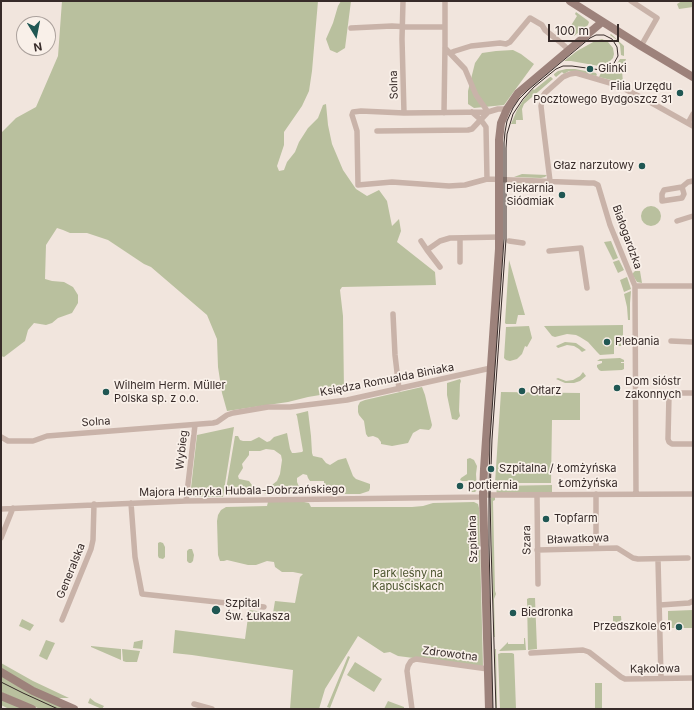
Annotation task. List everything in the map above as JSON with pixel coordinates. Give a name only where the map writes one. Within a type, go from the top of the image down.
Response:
[{"type":"street","name":"Solna","points":[[403,1],[402,27],[404,113],[488,112],[507,108]]},
{"type":"street","points":[[444,113],[445,1]]},
{"type":"street","points":[[570,1],[693,77]]},
{"type":"street","points":[[631,1],[657,18],[641,46]]},
{"type":"street","points":[[450,53],[471,46],[500,43],[506,44],[510,42],[530,18],[542,26],[569,50],[602,22]]},
{"type":"street","points":[[351,28],[392,26],[409,28],[445,26]]},
{"type":"street","points":[[377,131],[468,130],[481,120],[488,112],[476,95],[465,69],[445,48]]},
{"type":"street","name":"Szpitalna","points":[[489,709],[483,496],[500,237],[500,128],[502,118],[514,98],[530,82],[569,50]]},
{"type":"street","points":[[550,181],[542,102],[543,96],[566,75],[576,73],[610,83],[630,92],[690,125],[693,114]]},
{"type":"street","name":"Białogardzka","points":[[404,113],[353,112],[352,115],[357,131],[358,185],[392,182],[449,186],[465,185],[487,179],[589,182],[596,184],[598,185],[610,225],[635,286],[693,286]]},
{"type":"street","points":[[472,112],[486,127],[487,179]]},
{"type":"street","points":[[682,187],[693,180]]},
{"type":"street","points":[[677,222],[693,216]]},
{"type":"street","points":[[427,250],[445,239],[500,237]]},
{"type":"street","points":[[460,238],[460,262]]},
{"type":"street","points":[[421,241],[440,267]]},
{"type":"street","points":[[510,241],[524,244]]},
{"type":"street","points":[[549,251],[581,248],[587,288]]},
{"type":"street","points":[[635,286],[636,494]]},
{"type":"street","points":[[393,314],[395,355],[399,389]]},
{"type":"street","points":[[671,341],[693,342]]},
{"type":"street","name":"Księdza Romualda Biniaka","points":[[195,425],[213,423],[233,413],[268,407],[290,407],[347,400],[491,368]]},
{"type":"street","points":[[693,393],[670,393],[668,439],[672,444],[693,444]]},
{"type":"street","name":"Solna","points":[[1,437],[8,442],[33,441],[47,436],[195,425]]},
{"type":"street","name":"Wybieg","points":[[186,501],[195,425]]},
{"type":"street","points":[[596,494],[596,548]]},
{"type":"street","name":"Łomżyńska","points":[[483,496],[693,494]]},
{"type":"street","name":"Szara","points":[[537,495],[538,584]]},
{"type":"street","name":"Majora Henryka Hubala-Dobrzańskiego","points":[[1,509],[131,502],[483,496]]},
{"type":"street","points":[[131,502],[135,557],[142,594],[264,607]]},
{"type":"street","name":"Generalska","points":[[62,620],[93,540],[94,504]]},
{"type":"street","points":[[1,538],[13,508]]},
{"type":"street","name":"Bławatkowa","points":[[537,550],[617,548],[633,558],[638,559],[658,560],[688,558]]},
{"type":"street","points":[[658,560],[661,678]]},
{"type":"street","points":[[660,605],[689,603],[693,601]]},
{"type":"street","name":"Kąkolowa","points":[[531,653],[583,650],[589,652],[620,677],[625,679],[693,678]]},
{"type":"street","name":"Zdrowotna","points":[[412,709],[407,670],[411,662],[416,659],[488,669]]},
{"type":"street","points":[[1,672],[33,691],[74,709]]},
{"type":"street","points":[[1,696],[32,709]]},
{"type":"street","points":[[194,704],[212,709]]},
{"type":"green space","points":[[62,1],[318,1],[309,91],[302,106],[284,132],[284,145],[277,166],[279,171],[284,170],[299,142],[308,128],[318,118],[323,105],[326,104],[332,144],[343,170],[356,189],[367,196],[379,190],[387,201],[392,226],[399,219],[401,231],[397,242],[435,272],[436,285],[342,287],[340,290],[343,316],[344,391],[288,402],[227,411],[222,393],[218,367],[217,339],[207,315],[151,267],[108,240],[87,233],[70,233],[57,228],[46,245],[45,279],[64,282],[73,287],[78,295],[78,303],[72,313],[58,318],[52,323],[46,325],[34,323],[28,330],[25,341],[4,357],[1,356],[1,133],[16,118],[36,107],[58,56]]},
{"type":"green space","points":[[341,1],[351,1],[345,48],[337,53],[330,50],[326,39]]},
{"type":"green space","points":[[682,1],[693,1],[693,7],[679,9],[677,4]]},
{"type":"green space","points":[[576,12],[589,22],[588,25],[574,36],[570,27],[577,16],[575,14]]},
{"type":"green space","points":[[611,34],[624,46],[624,56],[621,55],[620,45],[617,40],[610,35]]},
{"type":"green space","points":[[602,39],[608,42],[613,48],[613,58],[608,63],[599,66],[564,61],[577,51],[595,41]]},
{"type":"green space","points":[[513,50],[534,64],[504,105],[474,108],[468,104],[468,91],[475,63],[482,53]]},
{"type":"green space","points":[[620,59],[626,59],[622,70],[623,83],[599,77],[601,73],[614,68]]},
{"type":"green space","points":[[566,69],[596,73],[597,75],[569,71],[564,74],[562,72],[556,77],[554,75],[558,71]]},
{"type":"green space","points":[[550,77],[553,79],[524,104],[522,109],[523,120],[516,120],[516,124],[511,124],[524,99],[533,89],[534,90]]},
{"type":"green space","points":[[522,174],[547,175],[541,178],[514,177]]},
{"type":"green space","points":[[510,181],[547,183],[549,189],[510,187]]},
{"type":"green space","points":[[651,206],[658,209],[661,216],[658,223],[651,226],[644,223],[641,216],[644,209]]},
{"type":"green space","points":[[611,241],[618,258],[613,260],[604,242]]},
{"type":"green space","points":[[509,260],[525,315],[518,315],[516,324],[505,323]]},
{"type":"green space","points":[[619,260],[624,270],[618,273],[613,262]]},
{"type":"green space","points":[[635,271],[640,271],[642,283],[637,282],[632,274]]},
{"type":"green space","points":[[627,277],[631,289],[624,292],[620,280]]},
{"type":"green space","points":[[631,291],[630,320],[628,320],[624,294]]},
{"type":"green space","points":[[623,325],[623,346],[614,346],[614,354],[600,355],[588,342],[580,337],[567,334],[555,337],[552,336],[544,326]]},
{"type":"green space","points":[[529,326],[532,338],[527,347],[525,346],[522,354],[517,359],[510,361],[506,360],[504,358],[506,327]]},
{"type":"green space","points":[[565,342],[576,343],[586,350],[582,352],[574,346],[567,345],[558,348],[556,346]]},
{"type":"green space","points":[[620,358],[624,360],[624,362],[621,362],[624,363],[624,369],[622,370],[601,371],[597,367],[597,365],[602,363],[602,361],[597,361],[600,359]]},
{"type":"green space","points":[[583,372],[586,376],[580,381],[574,383],[565,383],[556,379],[558,378],[566,381],[573,380],[580,376]]},
{"type":"green space","points":[[460,379],[460,416],[457,420],[452,419],[447,395],[447,383]]},
{"type":"green space","points":[[422,387],[432,425],[429,430],[420,429],[413,433],[408,443],[392,446],[381,444],[378,438],[373,436],[368,437],[366,434],[364,421],[358,412],[360,402]]},
{"type":"green space","points":[[501,392],[580,393],[580,420],[552,420],[551,483],[495,483]]},
{"type":"green space","points":[[308,411],[313,456],[322,458],[330,465],[338,460],[346,458],[353,476],[356,479],[370,484],[369,491],[360,494],[316,494],[317,492],[323,490],[324,481],[310,481],[307,475],[303,474],[297,478],[300,494],[266,494],[263,492],[277,481],[280,474],[282,460],[281,455],[274,450],[266,449],[260,451],[249,451],[249,455],[242,464],[243,468],[238,476],[239,479],[249,481],[257,493],[253,495],[225,495],[235,436],[238,436],[240,440],[243,441],[251,441],[259,437],[267,442],[274,437],[287,433],[292,453],[302,452],[296,414]]},
{"type":"green space","points":[[234,427],[223,497],[195,497],[191,492],[191,488],[197,435]]},
{"type":"green space","points":[[470,458],[474,460],[477,466],[477,490],[475,492],[472,492],[469,489],[468,481],[460,480],[467,474],[467,459]]},
{"type":"green space","points":[[552,485],[552,492],[497,493],[495,487],[496,486]]},
{"type":"green space","points":[[491,497],[495,497],[495,500],[493,501],[496,594],[494,599],[495,637],[494,637]]},
{"type":"green space","name":"Park leśny na Kapuściskach","points":[[268,502],[304,502],[309,503],[311,507],[412,507],[433,503],[474,502],[478,504],[483,667],[398,656],[390,652],[384,653],[358,636],[325,689],[319,709],[290,709],[293,670],[173,653],[175,630],[245,639],[249,610],[273,613],[275,601],[295,603],[300,577],[303,574],[282,572],[275,567],[274,562],[267,561],[256,565],[248,565],[227,560],[220,561],[218,555],[217,521],[221,510],[226,507],[267,506]]},
{"type":"green space","points":[[158,543],[163,543],[165,547],[165,557],[163,559],[159,558],[158,556]]},
{"type":"green space","points":[[192,549],[194,555],[191,563],[187,561],[187,551]]},
{"type":"green space","points":[[535,598],[537,649],[528,650],[527,599]]},
{"type":"green space","points":[[693,610],[693,628],[668,628],[668,611]]},
{"type":"green space","points":[[613,616],[621,616],[622,627],[613,627]]},
{"type":"green space","points":[[22,619],[34,625],[30,631],[19,626]]},
{"type":"green space","points":[[524,638],[526,650],[499,651],[508,642],[508,644],[524,644]]},
{"type":"green space","points":[[46,640],[55,643],[47,660],[39,656]]},
{"type":"green space","points":[[143,640],[142,649],[133,648],[134,642]]},
{"type":"green space","points":[[91,647],[121,649],[121,660]]},
{"type":"green space","points":[[122,649],[140,651],[137,662],[123,661]]},
{"type":"green space","points":[[496,649],[497,709],[496,709]]},
{"type":"green space","points":[[498,654],[514,654],[516,709],[500,709]]},
{"type":"green space","points":[[348,656],[350,657],[330,708],[327,707]]},
{"type":"green space","points":[[355,662],[382,679],[374,692],[347,675]]},
{"type":"green space","points":[[1,663],[33,681],[69,698],[55,698],[21,681],[1,668]]},
{"type":"green space","points":[[1,675],[66,709],[40,709],[1,692]]},
{"type":"green space","points":[[595,683],[602,683],[602,709],[595,709]]},
{"type":"green space","points":[[90,698],[104,706],[102,709],[88,703]]},
{"type":"green space","points":[[1,699],[25,709],[9,709],[1,705]]},
{"type":"green space","points":[[388,701],[404,707],[404,709],[384,709]]},
{"type":"tram line","points":[[493,709],[489,485],[490,439],[504,239],[505,132],[507,121],[513,108],[528,90],[590,38],[596,35],[604,35],[612,39],[617,47],[618,56],[613,65],[601,70],[572,66],[563,66],[556,69],[534,87],[523,99],[513,114],[507,134],[506,239],[492,439],[490,495],[496,709]]},
{"type":"tram line","points":[[1,682],[58,709]]},
{"type":"place","name":"Glinki","points":[[590,69]]},
{"type":"place","name":"Filia Urzędu Pocztowego Bydgoszcz 31","points":[[680,93]]},
{"type":"place","name":"Głaz narzutowy","points":[[642,166]]},
{"type":"place","name":"Piekarnia Siódmiak","points":[[562,195]]},
{"type":"place","name":"Plebania","points":[[607,342]]},
{"type":"place","name":"Dom sióstr zakonnych","points":[[617,388]]},
{"type":"place","name":"Ołtarz","points":[[522,391]]},
{"type":"place","name":"Wilhelm Herm. Müller Polska sp. z o.o.","points":[[106,392]]},
{"type":"place","name":"Szpitalna / Łomżyńska","points":[[491,469]]},
{"type":"place","name":"portiernia","points":[[460,486]]},
{"type":"place","name":"Topfarm","points":[[546,519]]},
{"type":"place","name":"Szpital Św. Łukasza","points":[[216,610]]},
{"type":"place","name":"Biedronka","points":[[513,613]]},
{"type":"place","name":"Przedszkole 61","points":[[679,627]]}]
